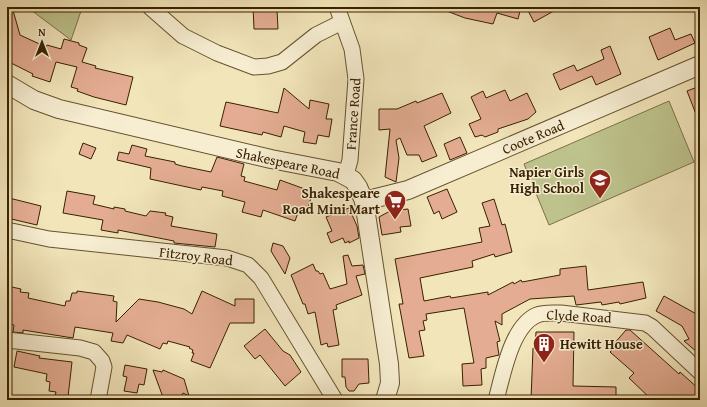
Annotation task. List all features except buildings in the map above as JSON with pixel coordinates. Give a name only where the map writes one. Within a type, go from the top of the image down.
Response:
[{"type":"street","points":[[150,7],[183,36],[217,53],[254,67],[268,66],[282,62],[316,35],[342,22]]},
{"type":"street","name":"France Road","points":[[337,7],[352,49],[356,79],[350,160],[346,175]]},
{"type":"street","name":"Coote Road","points":[[364,201],[408,190],[700,65]]},
{"type":"street","name":"Shakespeare Road","points":[[7,84],[34,100],[59,109],[271,159],[338,172],[346,175],[358,187],[364,201],[389,364],[390,383],[385,400]]},
{"type":"street","name":"Fitzroy Road","points":[[7,230],[49,239],[226,258],[248,265],[261,278],[335,400]]},
{"type":"street","name":"Clyde Road","points":[[496,400],[518,332],[530,319],[538,315],[548,313],[561,313],[645,323],[652,327],[700,372]]},
{"type":"street","points":[[7,340],[80,348],[94,352],[102,361],[104,367],[98,400]]},
{"type":"green space","points":[[27,7],[77,7],[81,11],[71,40]]},
{"type":"green space","points":[[669,101],[694,162],[549,225],[524,164]]},
{"type":"place","name":"Napier Girls High School","points":[[600,200]]},
{"type":"place","name":"Shakespeare Road Mini Mart","points":[[395,220]]},
{"type":"place","name":"Hewitt House","points":[[544,364]]}]
